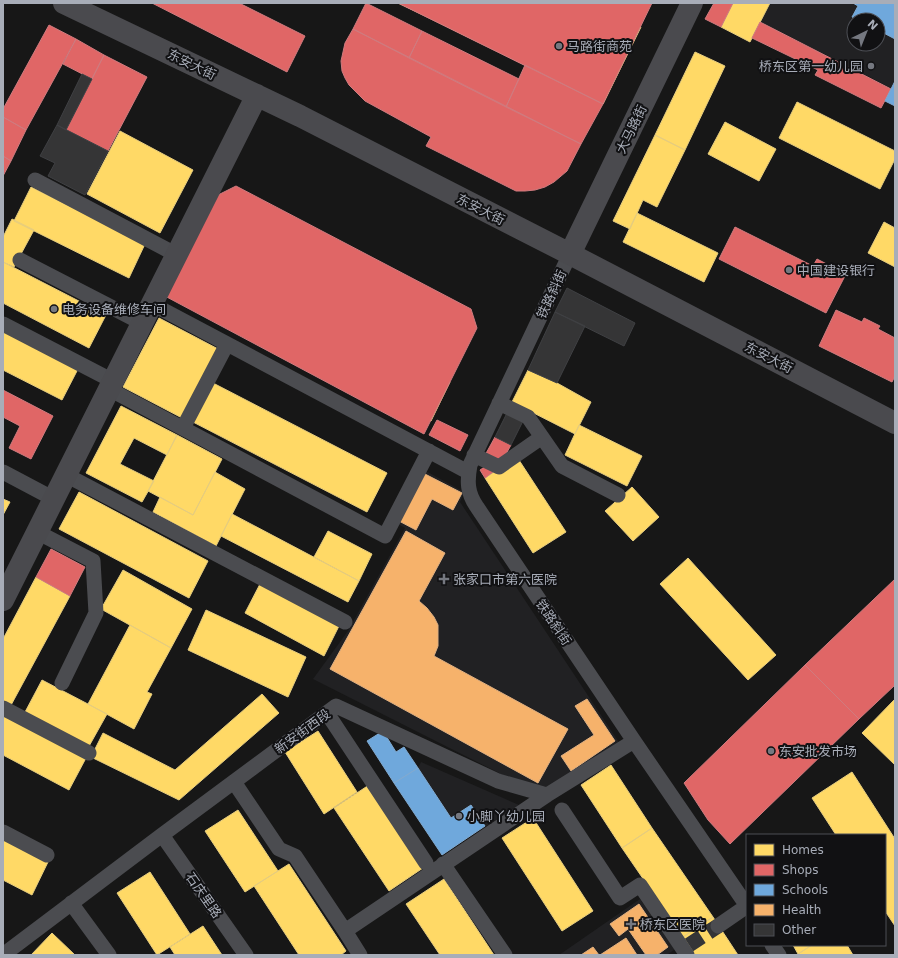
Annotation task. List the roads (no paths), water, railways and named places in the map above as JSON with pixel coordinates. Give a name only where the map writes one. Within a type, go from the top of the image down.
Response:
[{"type":"main road","name":"东安大街","points":[[64,3],[307,120],[570,254],[895,423]]},
{"type":"main road","name":"大马路街","points":[[570,254],[692,3]]},
{"type":"main road","points":[[3,600],[257,95]]},
{"type":"street","points":[[35,180],[177,255]]},
{"type":"street","name":"铁路斜街","points":[[570,254],[474,455],[467,476],[470,494],[634,741],[746,905]]},
{"type":"street","points":[[20,260],[142,323]]},
{"type":"street","points":[[152,304],[468,472]]},
{"type":"street","points":[[3,324],[111,385],[183,428],[385,536],[429,450]]},
{"type":"street","points":[[183,428],[227,344]]},
{"type":"street","points":[[499,403],[528,418],[562,466],[618,495]]},
{"type":"street","points":[[474,455],[498,467],[542,437]]},
{"type":"street","points":[[3,472],[54,499]]},
{"type":"street","points":[[66,475],[345,622]]},
{"type":"street","points":[[37,532],[92,561],[96,613],[62,683]]},
{"type":"street","name":"新安街西段","points":[[3,955],[336,706],[498,781],[547,795]]},
{"type":"street","points":[[3,708],[89,753]]},
{"type":"street","points":[[327,713],[426,863]]},
{"type":"street","points":[[345,930],[547,795],[634,741]]},
{"type":"street","points":[[234,782],[279,849],[295,856],[360,955]]},
{"type":"street","points":[[562,810],[620,898],[640,884],[684,951]]},
{"type":"street","points":[[3,832],[47,855]]},
{"type":"street","name":"石庆里路","points":[[162,835],[246,955]]},
{"type":"street","points":[[443,864],[505,955]]},
{"type":"street","points":[[71,904],[109,955]]},
{"type":"street","name":"铁路斜街","points":[[718,926],[746,907]]},
{"type":"street","points":[[773,946],[779,955]]},
{"type":"tunnel","points":[[689,945],[718,926]]},
{"type":"place","name":"马路街商苑","points":[[559,46]]},
{"type":"place","name":"桥东区第一幼儿园","points":[[871,66]]},
{"type":"place","name":"中国建设银行","points":[[789,270]]},
{"type":"place","name":"电务设备维修车间","points":[[54,309]]},
{"type":"place","name":"张家口市第六医院","points":[[444,579]]},
{"type":"place","name":"东安批发市场","points":[[771,751]]},
{"type":"place","name":"小脚丫幼儿园","points":[[459,816]]},
{"type":"place","name":"桥东区医院","points":[[631,924]]}]
